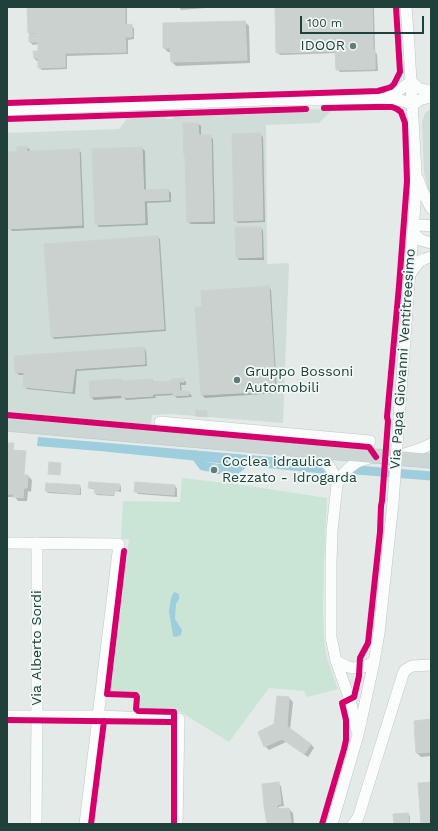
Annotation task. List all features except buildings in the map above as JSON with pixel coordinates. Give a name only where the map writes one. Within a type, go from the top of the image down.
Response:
[{"type":"main road","points":[[7,424],[431,461]]},
{"type":"street","name":"Via Papa Giovanni Ventitreesimo","points":[[334,824],[358,735],[374,662],[379,633],[393,503],[416,173],[406,7]]},
{"type":"street","points":[[385,98],[411,81],[418,88],[431,90]]},
{"type":"street","points":[[7,110],[263,100],[385,98],[404,101],[413,105],[419,100],[431,97]]},
{"type":"street","points":[[416,173],[431,208]]},
{"type":"street","points":[[431,226],[422,225],[413,230],[421,240],[431,243]]},
{"type":"street","points":[[409,274],[420,261],[424,258],[431,257]]},
{"type":"street","points":[[168,438],[165,419],[213,427],[370,441]]},
{"type":"street","points":[[211,442],[213,427]]},
{"type":"street","points":[[337,484],[342,475],[357,462],[366,459],[409,453],[431,444]]},
{"type":"street","points":[[306,451],[316,455],[330,467],[337,484],[332,531],[330,590],[331,636],[336,661],[350,700],[358,735]]},
{"type":"street","points":[[7,543],[119,544],[85,824]]},
{"type":"street","name":"Via Alberto Sordi","points":[[36,824],[37,543]]},
{"type":"street","points":[[336,661],[352,668],[363,667],[374,662]]},
{"type":"street","points":[[354,824],[358,818],[403,674],[405,670],[412,666],[431,665]]},
{"type":"street","points":[[7,716],[98,716],[179,719],[178,824]]},
{"type":"shaded area","points":[[333,109],[319,123],[266,125],[267,264],[289,263],[283,423],[209,417],[196,411],[195,416],[171,414],[152,415],[151,425],[7,412],[7,133],[119,129],[130,115],[164,114],[165,119],[173,119],[173,113]]},
{"type":"shaded area","points":[[431,110],[431,197],[424,172],[422,122],[425,113]]},
{"type":"green space","points":[[182,478],[249,486],[327,498],[324,560],[324,641],[327,658],[338,689],[307,697],[304,691],[269,688],[229,742],[179,711],[139,709],[139,699],[110,696],[129,539],[121,539],[123,501],[180,502]]},
{"type":"water","points":[[38,437],[295,459],[310,461],[317,464],[323,468],[327,474],[37,446]]},
{"type":"water","points":[[174,592],[179,594],[179,599],[176,604],[175,619],[182,630],[181,635],[176,637],[173,636],[169,611],[171,598]]},
{"type":"waterway","points":[[195,455],[203,466],[215,468],[237,469],[249,460]]},
{"type":"waterway","points":[[357,470],[431,476]]},
{"type":"cycle path","points":[[7,103],[378,91],[391,87],[400,72],[396,7]]},
{"type":"cycle path","points":[[322,824],[346,740],[346,720],[342,703],[354,697],[359,676],[360,658],[368,643],[380,532],[388,421],[387,417],[407,181],[405,123],[401,112],[392,107],[324,108]]},
{"type":"cycle path","points":[[7,119],[306,109]]},
{"type":"cycle path","points":[[7,415],[369,447],[376,457]]},
{"type":"cycle path","points":[[124,551],[107,694],[136,695],[136,709],[138,711],[174,712],[174,824]]},
{"type":"cycle path","points":[[7,720],[174,723]]},
{"type":"cycle path","points":[[91,824],[104,721]]},
{"type":"place","name":"IDOOR","points":[[353,46]]},
{"type":"place","name":"Gruppo Bossoni Automobili","points":[[237,380]]},
{"type":"place","name":"Coclea idraulica Rezzato - Idrogarda","points":[[214,470]]}]
